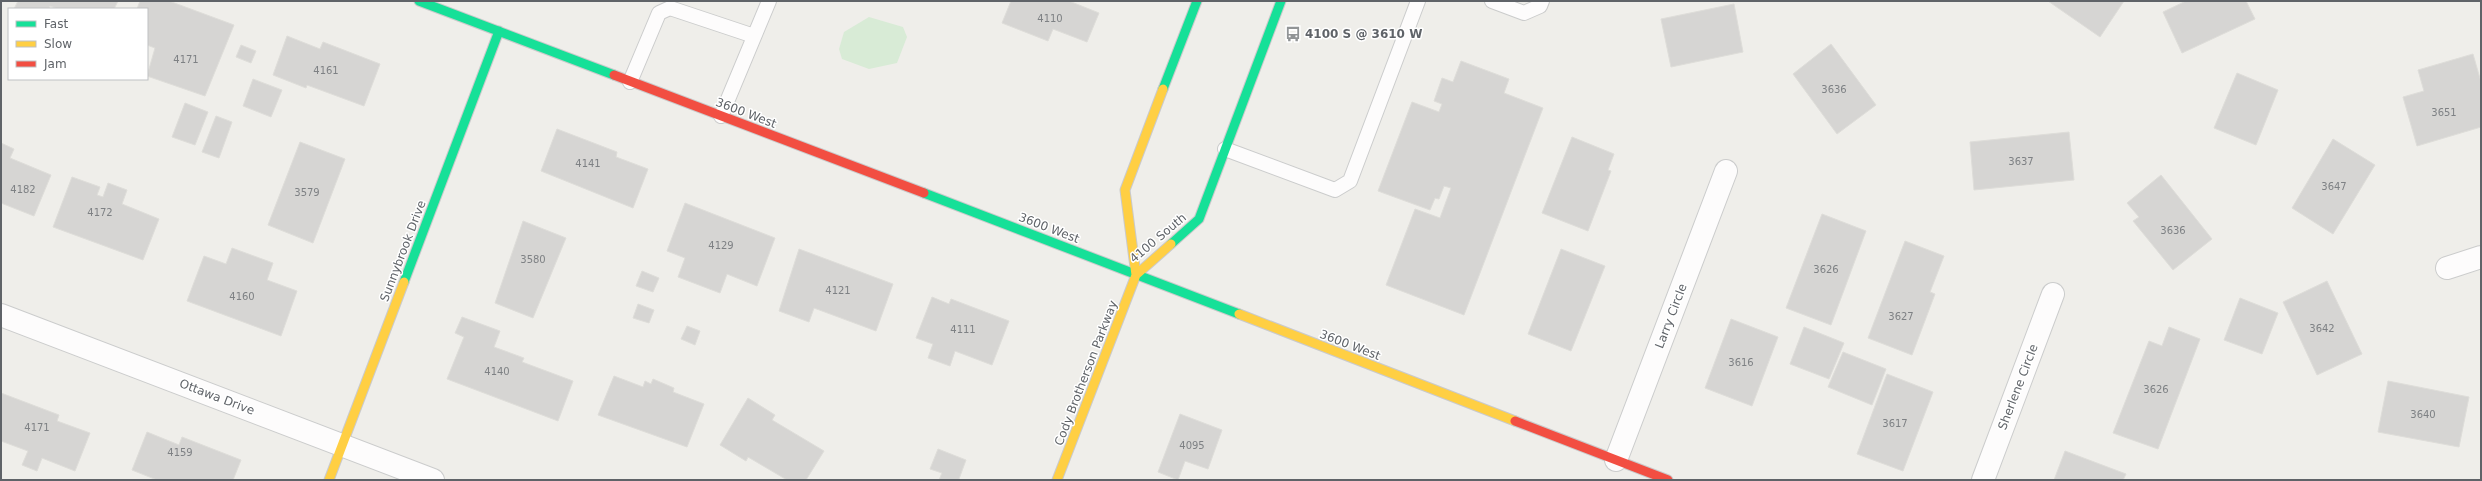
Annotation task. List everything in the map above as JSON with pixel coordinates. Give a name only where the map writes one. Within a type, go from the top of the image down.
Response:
[{"type":"street","name":"3600 West","points":[[419,1],[1668,480]]},
{"type":"street","name":"4100 South","points":[[1136,275],[1125,190],[1197,1]]},
{"type":"street","name":"4100 South","points":[[1136,275],[1199,219],[1282,1]]},
{"type":"street","name":"Sunnybrook Drive","points":[[329,480],[499,31]]},
{"type":"street","name":"Larry Circle","points":[[1616,460],[1726,171]]},
{"type":"street","points":[[2447,268],[2481,257]]},
{"type":"street","name":"Cody Brotherson Parkway","points":[[1057,480],[1136,275]]},
{"type":"street","name":"Sherlene Circle","points":[[1983,480],[2053,294]]},
{"type":"street","name":"Ottawa Drive","points":[[1,315],[433,480]]},
{"type":"lane","points":[[721,116],[769,1]]},
{"type":"lane","points":[[1225,149],[1335,190],[1350,181],[1418,1]]},
{"type":"lane","points":[[1492,1],[1524,13],[1540,6],[1542,1]]},
{"type":"lane","points":[[630,82],[659,13],[670,8],[754,36]]},
{"type":"green space","points":[[869,17],[903,27],[907,37],[897,63],[869,69],[842,59],[839,49],[844,32]]},
{"type":"building","points":[[18,1],[118,1],[114,8],[55,8],[50,6],[49,8],[14,8]]},
{"type":"building","points":[[140,1],[169,1],[234,25],[205,96],[148,76],[155,48],[148,45],[148,8],[137,8]]},
{"type":"building","points":[[1011,1],[1069,1],[1099,13],[1087,42],[1053,29],[1048,41],[1002,23]]},
{"type":"building","points":[[2048,1],[2124,1],[2100,37]]},
{"type":"building","points":[[2186,1],[2246,1],[2255,19],[2182,53],[2163,12]]},
{"type":"building","points":[[1734,4],[1743,52],[1671,67],[1661,19]]},
{"type":"building","points":[[287,36],[320,49],[323,42],[380,64],[364,106],[307,85],[306,88],[273,75]]},
{"type":"building","points":[[1831,44],[1876,105],[1837,134],[1793,74]]},
{"type":"building","points":[[241,45],[256,51],[251,63],[236,57]]},
{"type":"building","points":[[2473,54],[2481,82],[2481,127],[2417,146],[2403,97],[2424,91],[2418,70]]},
{"type":"building","points":[[1461,61],[1509,79],[1504,93],[1543,108],[1464,315],[1386,285],[1415,209],[1440,218],[1451,188],[1444,186],[1439,199],[1435,198],[1430,210],[1378,191],[1412,102],[1439,112],[1442,104],[1434,101],[1442,78],[1453,82]]},
{"type":"building","points":[[2237,73],[2278,90],[2256,145],[2214,128]]},
{"type":"building","points":[[253,79],[282,90],[271,117],[243,106]]},
{"type":"building","points":[[185,103],[208,112],[195,145],[172,137]]},
{"type":"building","points":[[216,116],[232,122],[219,158],[202,152]]},
{"type":"building","points":[[557,129],[617,152],[616,157],[648,169],[633,208],[541,171]]},
{"type":"building","points":[[2069,132],[2074,180],[1974,190],[1970,142]]},
{"type":"building","points":[[1572,137],[1614,154],[1608,170],[1611,171],[1588,231],[1542,213]]},
{"type":"building","points":[[2333,139],[2375,165],[2333,234],[2292,208]]},
{"type":"building","points":[[300,142],[345,159],[313,243],[268,225]]},
{"type":"building","points":[[1,143],[14,149],[10,158],[51,175],[34,216],[1,203]]},
{"type":"building","points":[[2161,175],[2212,239],[2173,270],[2133,221],[2139,217],[2127,203]]},
{"type":"building","points":[[72,177],[100,187],[97,195],[103,197],[108,183],[127,190],[122,204],[159,219],[143,260],[53,227]]},
{"type":"building","points":[[685,203],[775,238],[757,286],[727,274],[720,293],[678,277],[685,258],[667,251]]},
{"type":"building","points":[[1822,214],[1866,231],[1831,325],[1786,308]]},
{"type":"building","points":[[523,221],[566,238],[533,318],[495,303]]},
{"type":"building","points":[[1905,241],[1944,256],[1930,292],[1935,294],[1912,355],[1868,338]]},
{"type":"building","points":[[232,248],[273,263],[267,280],[297,291],[281,336],[187,301],[204,256],[226,264]]},
{"type":"building","points":[[799,249],[893,284],[876,331],[814,308],[809,322],[779,311]]},
{"type":"building","points":[[1561,249],[1605,266],[1571,351],[1528,334]]},
{"type":"building","points":[[642,271],[659,278],[653,292],[636,286]]},
{"type":"building","points":[[2327,281],[2362,354],[2317,375],[2283,302]]},
{"type":"building","points":[[932,297],[949,304],[951,299],[1009,321],[992,365],[955,351],[950,366],[928,358],[933,344],[916,338]]},
{"type":"building","points":[[2240,298],[2278,313],[2262,354],[2224,340]]},
{"type":"building","points":[[638,304],[654,310],[649,323],[633,318]]},
{"type":"building","points":[[462,317],[500,331],[494,347],[524,358],[522,362],[573,381],[558,421],[447,379],[464,337],[455,333]]},
{"type":"building","points":[[1731,319],[1778,337],[1752,406],[1705,388]]},
{"type":"building","points":[[687,326],[700,331],[695,345],[681,339]]},
{"type":"building","points":[[1804,327],[1844,343],[1829,379],[1790,364]]},
{"type":"building","points":[[2169,327],[2200,339],[2158,449],[2113,433],[2149,341],[2162,346]]},
{"type":"building","points":[[1843,352],[1886,369],[1872,405],[1828,387]]},
{"type":"building","points":[[1887,374],[1933,392],[1903,471],[1857,454]]},
{"type":"building","points":[[614,376],[643,387],[645,381],[651,384],[653,379],[674,388],[673,392],[704,404],[687,447],[598,415]]},
{"type":"building","points":[[2388,381],[2469,397],[2459,447],[2378,432]]},
{"type":"building","points":[[1,393],[59,415],[57,421],[90,433],[75,471],[42,458],[37,471],[22,465],[28,451],[1,441]]},
{"type":"building","points":[[748,398],[775,415],[772,420],[824,451],[806,480],[787,480],[748,457],[746,461],[720,445]]},
{"type":"building","points":[[1180,414],[1222,430],[1208,469],[1185,461],[1178,480],[1158,472]]},
{"type":"building","points":[[147,432],[179,445],[182,437],[241,460],[233,480],[157,480],[132,470]]},
{"type":"building","points":[[938,449],[966,460],[959,479],[961,480],[939,480],[942,473],[930,469]]},
{"type":"building","points":[[2065,451],[2126,474],[2123,480],[2054,480]]},
{"type":"traffic: fast","points":[[419,1],[614,75]]},
{"type":"traffic: fast","points":[[1163,89],[1197,1]]},
{"type":"traffic: fast","points":[[1171,244],[1199,219],[1281,1]]},
{"type":"traffic: fast","points":[[404,282],[499,31]]},
{"type":"traffic: fast","points":[[924,193],[1239,314]]},
{"type":"traffic: slow","points":[[1136,275],[1125,190],[1163,89]]},
{"type":"traffic: slow","points":[[1057,480],[1136,275],[1171,244]]},
{"type":"traffic: slow","points":[[329,480],[404,282]]},
{"type":"traffic: slow","points":[[1239,314],[1515,421]]},
{"type":"traffic: jam","points":[[614,75],[924,193]]},
{"type":"traffic: jam","points":[[1515,421],[1668,480]]},
{"type":"place","name":"4100 S @ 3610 W","points":[[1293,34]]}]
